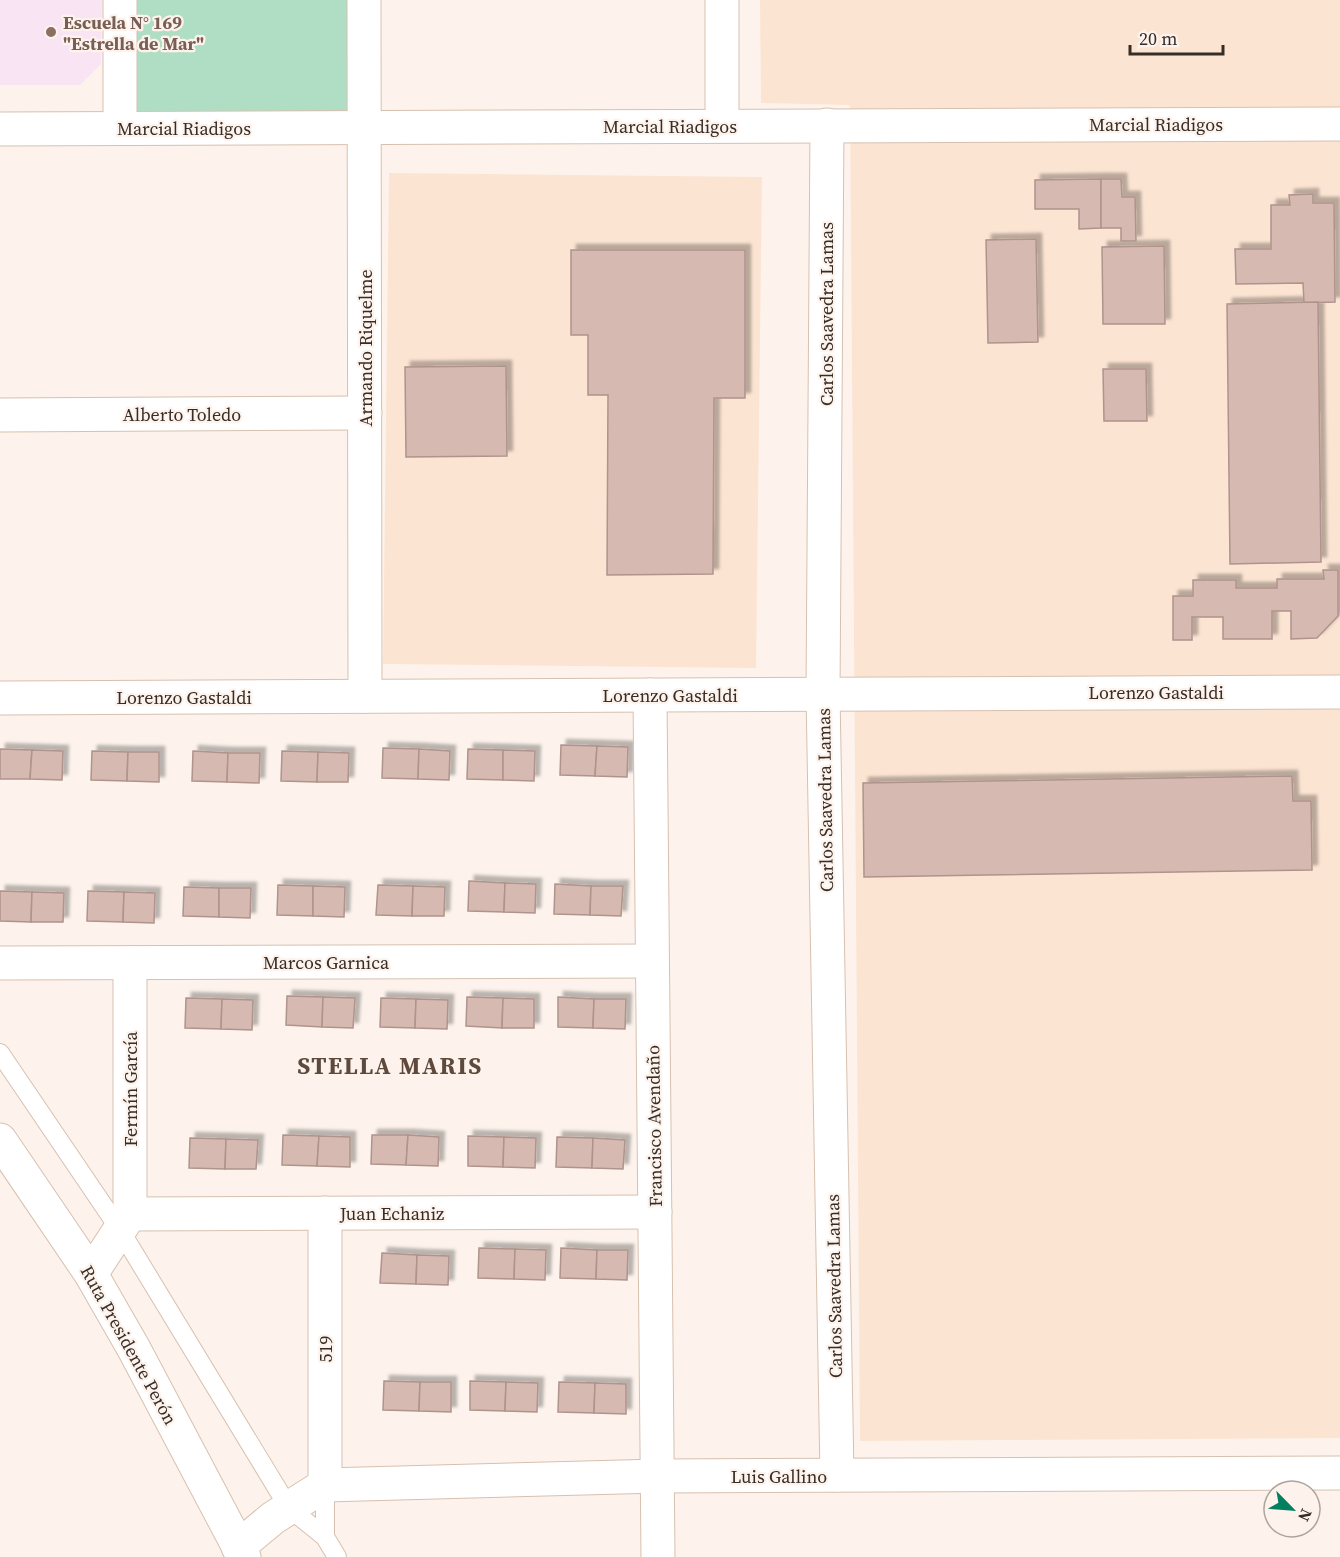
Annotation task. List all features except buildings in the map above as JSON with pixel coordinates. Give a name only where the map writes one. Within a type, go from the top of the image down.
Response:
[{"type":"street","points":[[120,0],[120,128]]},
{"type":"street","name":"Armando Riquelme","points":[[364,0],[365,696]]},
{"type":"street","points":[[722,0],[722,126]]},
{"type":"street","name":"Marcial Riadigos","points":[[0,129],[1340,123]]},
{"type":"street","name":"Carlos Saavedra Lamas","points":[[827,125],[823,694],[837,1475]]},
{"type":"street","name":"Alberto Toledo","points":[[0,415],[365,413]]},
{"type":"street","name":"Lorenzo Gastaldi","points":[[0,698],[1340,692]]},
{"type":"street","name":"Francisco Avendaño","points":[[650,695],[658,1557]]},
{"type":"street","name":"Marcos Garnica","points":[[0,963],[652,961]]},
{"type":"street","name":"Fermín García","points":[[125,1222],[130,963]]},
{"type":"street","name":"Ruta Presidente Perón","points":[[0,1140],[91,1274],[134,1349],[241,1552]]},
{"type":"street","name":"Juan Echaniz","points":[[125,1222],[325,1213],[655,1212]]},
{"type":"street","name":"519","points":[[325,1213],[326,1485]]},
{"type":"street","points":[[91,1274],[125,1222]]},
{"type":"street","name":"Luis Gallino","points":[[326,1485],[659,1476],[1340,1473]]},
{"type":"street","points":[[241,1552],[273,1518],[326,1485]]},
{"type":"lane","points":[[0,1053],[125,1222],[289,1508],[325,1537],[337,1557]]},
{"type":"lane","points":[[325,1537],[326,1485]]},
{"type":"shaded area","name":"Escuela N° 169 \"Estrella de Mar\"","points":[[0,0],[102,0],[101,64],[80,85],[0,85]]},
{"type":"shaded area","points":[[760,0],[1340,0],[1340,1438],[860,1441],[850,105],[761,103]]},
{"type":"shaded area","points":[[389,173],[762,177],[756,668],[383,664]]},
{"type":"green space","points":[[120,0],[364,0],[365,127],[120,128]]},
{"type":"place","name":"Escuela N° 169 \"Estrella de Mar\"","points":[[51,32]]},
{"type":"district","name":"STELLA MARIS","points":[[390,1065]]}]
